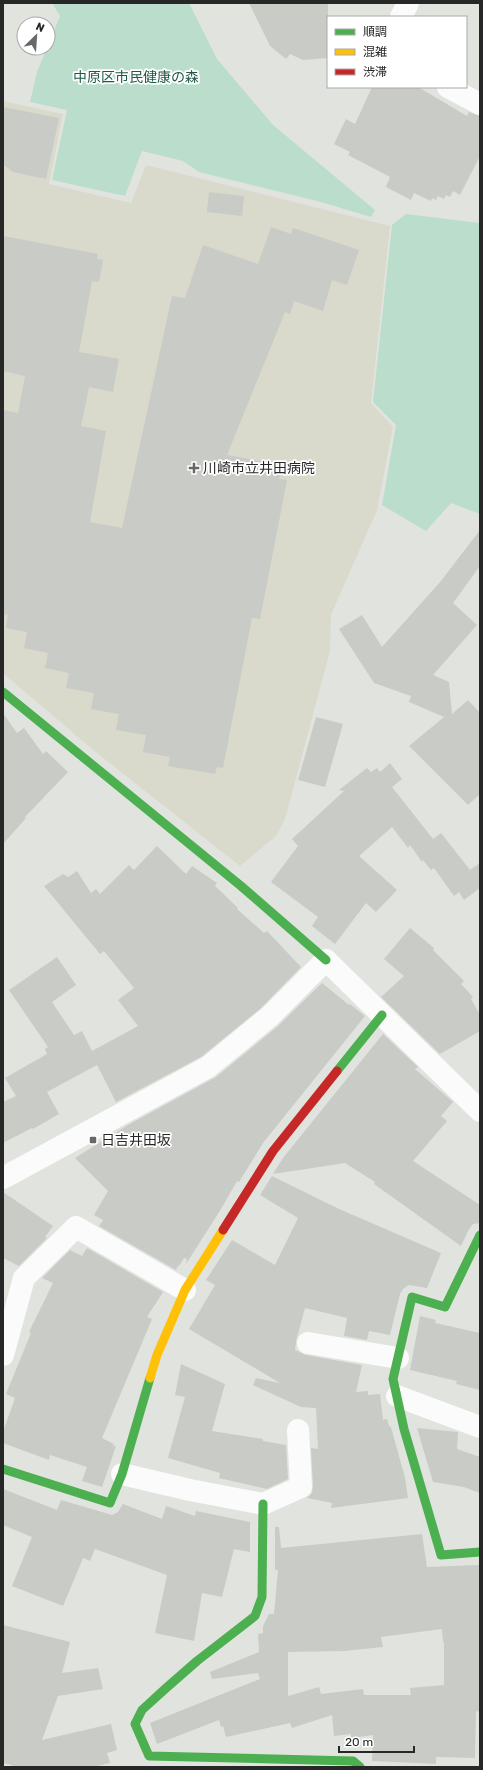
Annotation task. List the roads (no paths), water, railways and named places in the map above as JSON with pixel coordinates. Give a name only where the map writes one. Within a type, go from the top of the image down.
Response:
[{"type":"street","points":[[402,16],[408,3]]},
{"type":"street","points":[[450,88],[480,104]]},
{"type":"street","points":[[5,698],[241,886],[326,960],[480,1112]]},
{"type":"street","points":[[3,1178],[208,1067],[269,1017],[326,960]]},
{"type":"street","points":[[3,1469],[110,1503],[122,1474],[157,1355],[185,1290],[273,1151],[382,1014]]},
{"type":"street","points":[[3,1355],[24,1278],[76,1227],[185,1290]]},
{"type":"street","points":[[480,1235],[445,1306],[412,1297],[393,1379],[404,1428],[441,1555],[480,1552]]},
{"type":"street","points":[[308,1343],[398,1358]]},
{"type":"street","points":[[397,1396],[480,1427]]},
{"type":"street","points":[[122,1474],[190,1490],[263,1504],[301,1487],[298,1430]]},
{"type":"street","points":[[263,1504],[262,1597],[255,1616],[165,1689],[142,1710],[135,1724],[149,1756],[353,1761],[360,1767]]},
{"type":"place","name":"川崎市立井田病院","points":[[194,468]]},
{"type":"place","name":"日吉井田坂","points":[[93,1140]]},
{"type":"park label","name":"中原区市民健康の森","points":[[136,77]]}]
